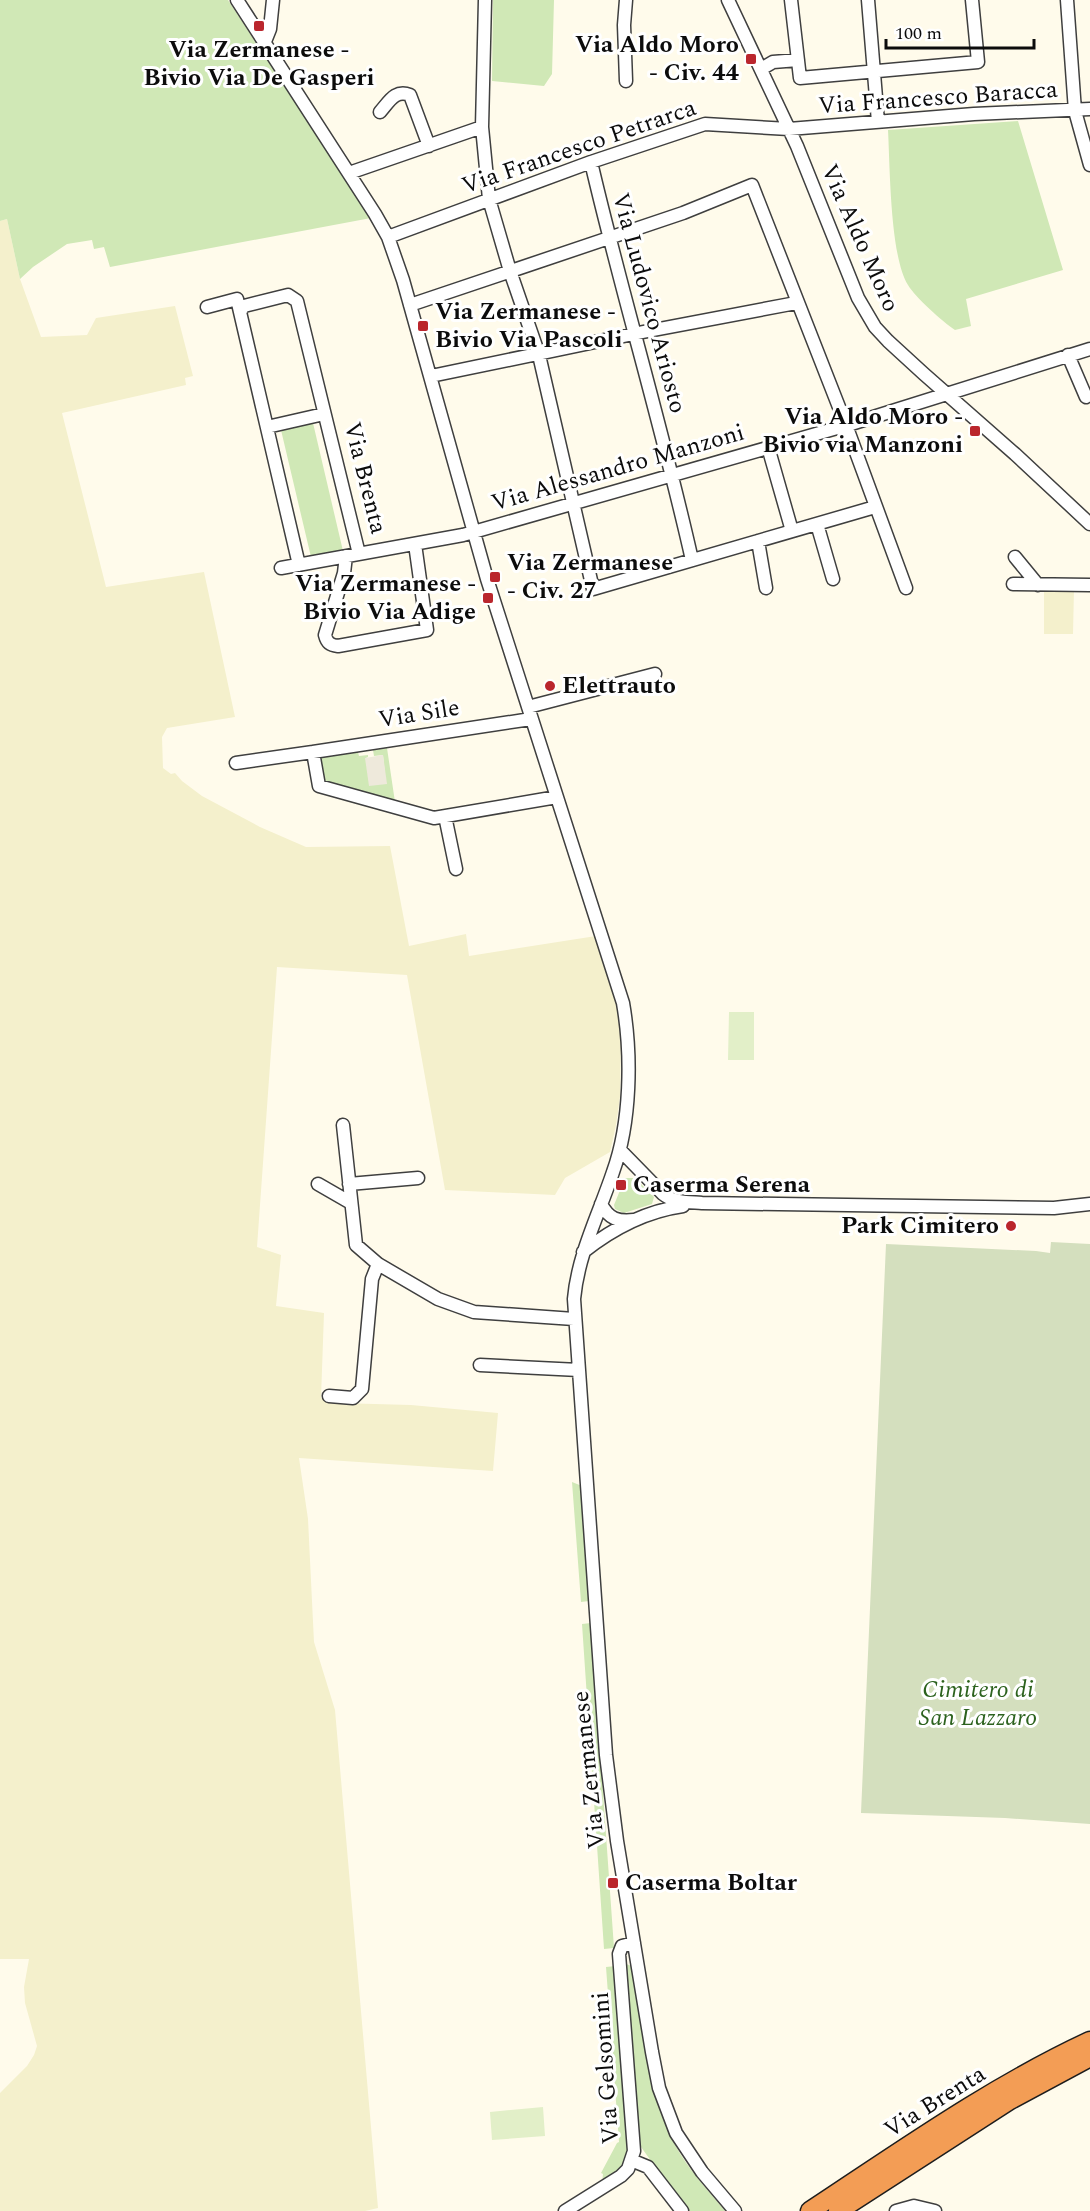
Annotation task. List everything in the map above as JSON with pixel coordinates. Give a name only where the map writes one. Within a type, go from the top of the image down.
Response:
[{"type":"highway","points":[[1023,2084],[1053,2051],[1090,2031]]},
{"type":"highway","name":"Via Brenta","points":[[838,2211],[1023,2084],[1090,2042]]},
{"type":"highway","name":"Via Brenta","points":[[810,2211],[936,2128],[1023,2084],[1090,2057]]},
{"type":"highway","points":[[1023,2084],[1090,2067]]},
{"type":"street","name":"Via Zermanese","points":[[237,0],[388,237],[431,376],[473,532],[623,1003],[627,1054],[625,1116],[620,1150],[583,1253],[575,1288],[574,1319],[606,1755],[615,1830],[656,2074],[670,2118],[691,2158],[735,2211]]},
{"type":"street","points":[[264,44],[270,29],[273,0]]},
{"type":"street","points":[[485,0],[482,127],[489,199],[538,355],[593,589],[876,507]]},
{"type":"street","points":[[626,0],[624,25],[626,81]]},
{"type":"street","name":"Via Aldo Moro","points":[[728,0],[789,129],[867,315],[888,341],[1090,524]]},
{"type":"street","points":[[791,0],[800,78],[978,63],[972,0]]},
{"type":"street","points":[[868,0],[878,122]]},
{"type":"street","points":[[1067,0],[1075,111],[1090,165]]},
{"type":"street","points":[[761,69],[773,62],[798,60]]},
{"type":"street","points":[[381,112],[394,95],[403,92],[410,95],[429,146]]},
{"type":"street","name":"Via Francesco Baracca","points":[[789,129],[974,114],[1090,109]]},
{"type":"street","name":"Via Francesco Petrarca","points":[[388,237],[591,162],[705,124],[789,129]]},
{"type":"street","points":[[349,174],[482,127]]},
{"type":"street","name":"Via Ludovico Ariosto","points":[[591,162],[609,238],[673,475],[692,560]]},
{"type":"street","points":[[410,305],[683,213],[752,185],[796,303],[846,425],[906,588]]},
{"type":"street","name":"Via Brenta","points":[[240,312],[244,306],[288,295],[297,301],[324,414],[352,555]]},
{"type":"street","points":[[207,307],[237,299],[299,565]]},
{"type":"street","points":[[431,376],[636,333],[796,303]]},
{"type":"street","name":"Via Alessandro Manzoni","points":[[281,568],[473,532],[846,425],[1090,349]]},
{"type":"street","points":[[1068,355],[1086,397]]},
{"type":"street","name":"Via Brenta","points":[[267,427],[324,414]]},
{"type":"street","points":[[768,447],[792,531]]},
{"type":"street","points":[[817,524],[833,579]]},
{"type":"street","points":[[758,541],[766,588]]},
{"type":"street","points":[[352,555],[344,573],[325,635],[331,645],[338,646],[427,630],[415,544]]},
{"type":"street","points":[[1015,557],[1038,585]]},
{"type":"street","points":[[1013,585],[1090,585]]},
{"type":"street","name":"Via Sile","points":[[236,763],[313,752],[530,713],[656,674]]},
{"type":"street","points":[[313,752],[319,786],[434,818],[557,797]]},
{"type":"street","points":[[446,816],[456,869]]},
{"type":"street","points":[[343,1125],[356,1245],[378,1264],[438,1299],[474,1312],[574,1319]]},
{"type":"street","points":[[620,1150],[667,1197],[678,1201],[1054,1208],[1090,1204]]},
{"type":"street","points":[[349,1184],[418,1178]]},
{"type":"street","points":[[318,1184],[351,1203]]},
{"type":"street","points":[[583,1253],[607,1236],[637,1220],[664,1209],[702,1203]]},
{"type":"street","points":[[601,1204],[607,1214],[615,1219],[637,1220]]},
{"type":"street","points":[[329,1396],[352,1398],[362,1389],[372,1279],[378,1264]]},
{"type":"street","points":[[480,1365],[579,1370]]},
{"type":"street","name":"Via Gelsomini","points":[[565,2211],[616,2181],[628,2169],[634,2151],[620,1960],[622,1946],[634,1943]]},
{"type":"street","name":"Via Gelsomini","points":[[620,1960],[636,1957]]},
{"type":"street","points":[[631,2160],[648,2168],[682,2211]]},
{"type":"street","points":[[896,2211],[914,2206],[935,2211]]},
{"type":"shaded area","points":[[7,219],[20,279],[41,337],[87,335],[96,318],[175,306],[193,376],[185,378],[186,385],[62,413],[106,587],[204,572],[235,717],[167,728],[162,737],[163,768],[171,774],[175,773],[202,796],[260,827],[306,847],[390,846],[409,946],[466,934],[469,956],[596,936],[617,1007],[621,1036],[620,1097],[610,1152],[565,1178],[555,1195],[445,1190],[407,975],[277,967],[257,1247],[281,1255],[276,1306],[324,1313],[321,1398],[338,1403],[411,1405],[498,1413],[493,1471],[299,1458],[308,1519],[314,1642],[335,1710],[378,2208],[365,2211],[0,2211],[0,2093],[27,2066],[37,2046],[25,2003],[24,1987],[29,1959],[0,1959],[0,221]]},
{"type":"shaded area","points":[[1044,589],[1074,589],[1073,634],[1044,634]]},
{"type":"shaded area","points":[[383,755],[387,784],[369,786],[365,758]]},
{"type":"green space","points":[[0,0],[228,0],[371,218],[110,267],[104,247],[94,249],[92,240],[67,244],[33,267],[20,279],[7,219],[0,221]]},
{"type":"green space","points":[[493,0],[554,0],[552,74],[544,86],[492,81]]},
{"type":"green space","points":[[1018,121],[1063,270],[966,299],[971,326],[955,330],[917,296],[908,285],[902,272],[894,233],[888,130]]},
{"type":"green space","points":[[313,423],[343,551],[311,557],[281,430]]},
{"type":"green space","points":[[387,748],[395,802],[323,779],[321,758],[358,752],[359,756],[368,755],[366,758],[386,784],[383,755],[374,756],[373,750]]},
{"type":"green space","points":[[729,1012],[754,1012],[754,1060],[728,1060]]},
{"type":"green space","points":[[625,1178],[635,1178],[654,1197],[652,1204],[624,1213],[615,1209],[614,1205]]},
{"type":"green space","name":"Cimitero di San Lazzaro","points":[[1051,1242],[1090,1244],[1090,1824],[1005,1818],[861,1813],[886,1244],[1050,1253]]},
{"type":"green space","points":[[572,1482],[582,1486],[589,1601],[581,1602]]},
{"type":"green space","points":[[591,1623],[614,1948],[604,1949],[582,1624]]},
{"type":"green space","points":[[626,1964],[632,1966],[646,2057],[657,2103],[665,2124],[686,2162],[725,2211],[687,2211],[641,2147],[639,2148]]},
{"type":"green space","points":[[616,1966],[628,2152],[622,2168],[602,2183],[603,2174],[601,2173],[619,2142],[606,1967]]},
{"type":"green space","points":[[543,2107],[545,2136],[492,2140],[490,2112]]},
{"type":"place","name":"Via Zermanese - Bivio Via De Gasperi","points":[[259,26]]},
{"type":"place","name":"Via Aldo Moro - Civ. 44","points":[[751,59]]},
{"type":"place","name":"Via Zermanese - Bivio Via Pascoli","points":[[423,326]]},
{"type":"place","name":"Via Aldo Moro - Bivio via Manzoni","points":[[975,431]]},
{"type":"place","name":"Via Zermanese - Civ. 27","points":[[495,577]]},
{"type":"place","name":"Via Zermanese - Bivio Via Adige","points":[[488,598]]},
{"type":"place","name":"Elettrauto","points":[[550,686]]},
{"type":"place","name":"Caserma Serena","points":[[621,1185]]},
{"type":"place","name":"Park Cimitero","points":[[1011,1226]]},
{"type":"place","name":"Caserma Boltar","points":[[613,1883]]}]
